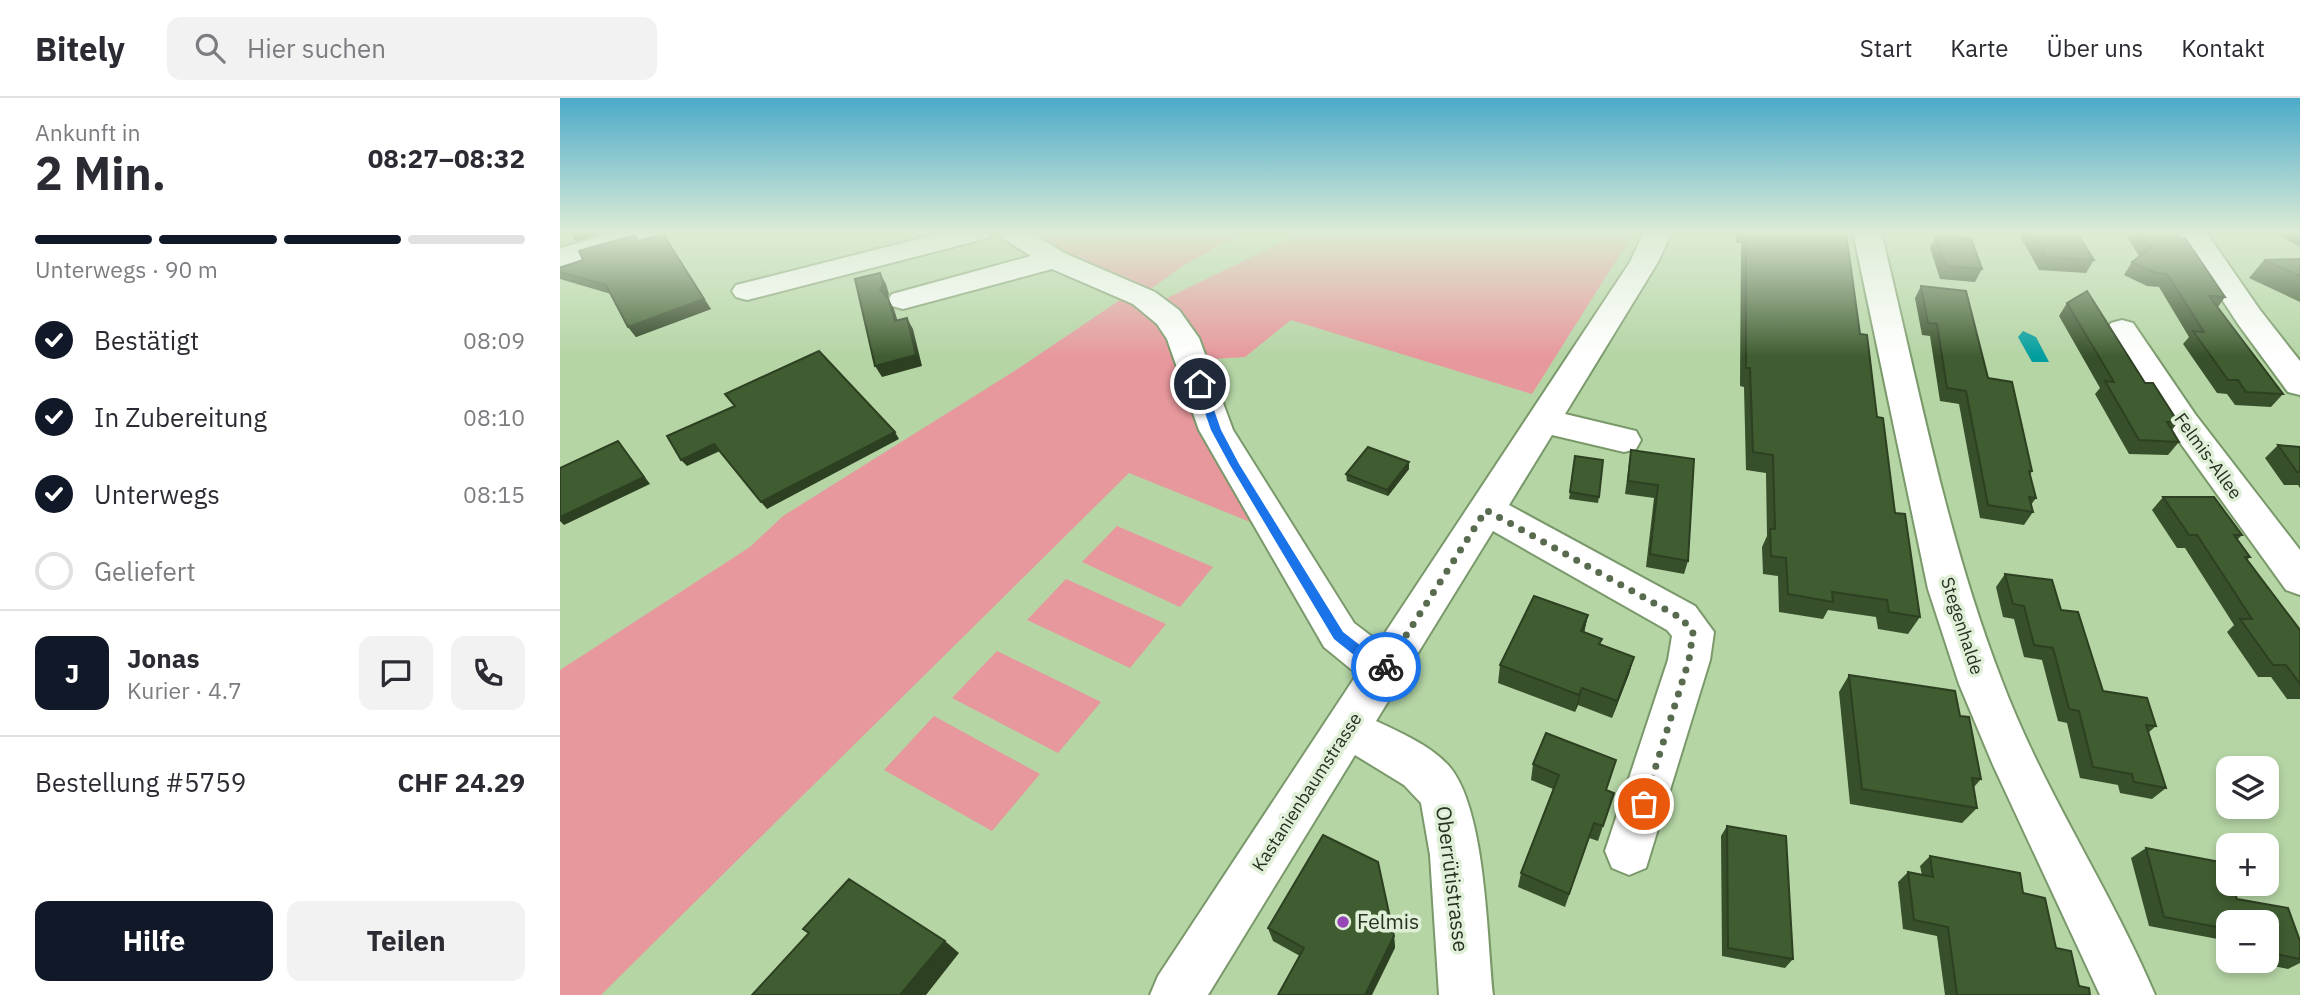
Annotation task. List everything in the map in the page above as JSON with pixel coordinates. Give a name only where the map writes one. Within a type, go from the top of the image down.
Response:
[{"type":"street","points":[[747,291],[795,274]]},
{"type":"street","points":[[891,274],[906,311],[1012,274]]},
{"type":"street","points":[[1088,274],[1144,298],[1168,317],[1184,338],[1216,430],[1235,465],[1339,635],[1384,671]]},
{"type":"street","name":"Kastanienbaumstrasse","points":[[1177,995],[1636,274]]},
{"type":"street","name":"Stegenhalde","points":[[1876,274],[1948,589],[1981,684],[2016,765],[2128,995]]},
{"type":"street","points":[[2220,274],[2300,384]]},
{"type":"street","name":"Felmis-Allee","points":[[2122,330],[2183,422],[2300,579]]},
{"type":"street","points":[[1543,421],[1624,440]]},
{"type":"street","points":[[1486,510],[1681,618],[1693,632],[1689,660],[1629,851]]},
{"type":"street","name":"Oberrütistrasse","points":[[1348,729],[1420,770],[1437,786],[1447,816],[1453,855],[1466,995]]},
{"type":"shaded area","points":[[1107,274],[1172,274],[1145,293]]},
{"type":"shaded area","points":[[1217,274],[1608,274],[1532,394],[1291,320],[1245,357],[1197,360],[1163,304],[1165,299]]},
{"type":"shaded area","points":[[1126,296],[1159,318],[1265,528],[1129,473],[601,995],[560,995],[560,670],[750,547],[783,516],[1019,368]]},
{"type":"shaded area","points":[[1117,526],[1213,567],[1180,607],[1082,562]]},
{"type":"shaded area","points":[[1066,579],[1166,624],[1130,668],[1027,620]]},
{"type":"shaded area","points":[[997,651],[1101,702],[1058,753],[952,698]]},
{"type":"shaded area","points":[[934,716],[1040,774],[992,831],[884,770]]},
{"type":"water","points":[[2023,331],[2036,337],[2049,362],[2032,362],[2018,337]]},
{"type":"building","points":[[567,274],[688,274],[704,299],[628,327],[606,285]]},
{"type":"building","points":[[880,274],[883,283],[880,290],[888,298],[895,321],[907,318],[916,355],[875,366],[855,279]]},
{"type":"building","points":[[1746,274],[1852,274],[1860,334],[1867,335],[1877,417],[1883,418],[1895,513],[1905,514],[1920,617],[1889,612],[1887,600],[1832,592],[1833,602],[1788,594],[1786,558],[1771,556],[1770,529],[1775,529],[1773,455],[1753,452],[1750,368],[1746,368]]},
{"type":"building","points":[[2167,274],[2209,274],[2225,297],[2209,296],[2283,394],[2246,392],[2238,380],[2228,380],[2193,331],[2204,332]]},
{"type":"building","points":[[1921,286],[1966,291],[1988,378],[2012,382],[2032,471],[2029,471],[2036,498],[2029,497],[2033,512],[1988,505],[1966,391],[1947,388],[1937,324],[1928,323]]},
{"type":"building","points":[[2087,291],[2145,383],[2153,383],[2178,422],[2167,422],[2179,442],[2139,440],[2105,381],[2114,382],[2067,303]]},
{"type":"building","points":[[819,351],[895,432],[761,502],[714,444],[681,460],[667,436],[735,406],[725,394]]},
{"type":"building","points":[[618,441],[644,477],[560,517],[560,468]]},
{"type":"building","points":[[2278,445],[2300,447],[2300,472],[2297,472]]},
{"type":"building","points":[[1368,447],[1409,462],[1387,490],[1346,474]]},
{"type":"building","points":[[1631,450],[1694,459],[1688,561],[1650,554],[1658,485],[1628,481]]},
{"type":"building","points":[[1575,456],[1603,460],[1599,497],[1570,492]]},
{"type":"building","points":[[2163,497],[2214,497],[2242,535],[2234,535],[2250,557],[2245,557],[2300,630],[2300,684],[2286,665],[2273,665],[2240,619],[2252,619],[2197,535],[2189,535]]},
{"type":"building","points":[[2005,574],[2052,580],[2061,610],[2078,612],[2103,691],[2147,698],[2156,726],[2146,725],[2166,788],[2134,782],[2132,774],[2093,767],[2079,711],[2069,709],[2053,648],[2034,645],[2024,606],[2013,604]]},
{"type":"building","points":[[1534,596],[1588,615],[1581,631],[1602,639],[1599,644],[1634,657],[1617,701],[1582,688],[1579,695],[1500,665]]},
{"type":"building","points":[[1849,675],[1955,691],[1960,716],[1969,717],[1981,779],[1972,778],[1977,808],[1862,789]]},
{"type":"building","points":[[1546,733],[1616,760],[1606,790],[1614,793],[1603,826],[1594,823],[1569,894],[1521,873],[1559,775],[1533,764]]},
{"type":"building","points":[[1727,826],[1786,836],[1793,959],[1728,948]]},
{"type":"building","points":[[1323,835],[1378,862],[1394,936],[1365,995],[1278,995],[1304,948],[1268,928]]},
{"type":"building","points":[[2146,848],[2216,861],[2216,896],[2236,896],[2237,899],[2288,908],[2300,941],[2300,959],[2279,955],[2279,910],[2216,910],[2216,927],[2164,917]]},
{"type":"building","points":[[1930,856],[2020,873],[2023,893],[2045,898],[2056,948],[2071,951],[2079,986],[2089,988],[2090,995],[1957,995],[1948,927],[1914,920],[1908,872],[1933,877]]},
{"type":"building","points":[[849,879],[945,941],[900,995],[752,995],[809,933],[803,929]]},
{"type":"way so far","points":[[1386,667],[1486,510],[1681,618],[1693,632],[1689,660],[1644,804]]},
{"type":"place","name":"Felmis","points":[[1343,922]]},
{"type":"route","points":[[1200,384],[1216,430],[1235,465],[1339,635],[1384,671],[1386,667]]}]
